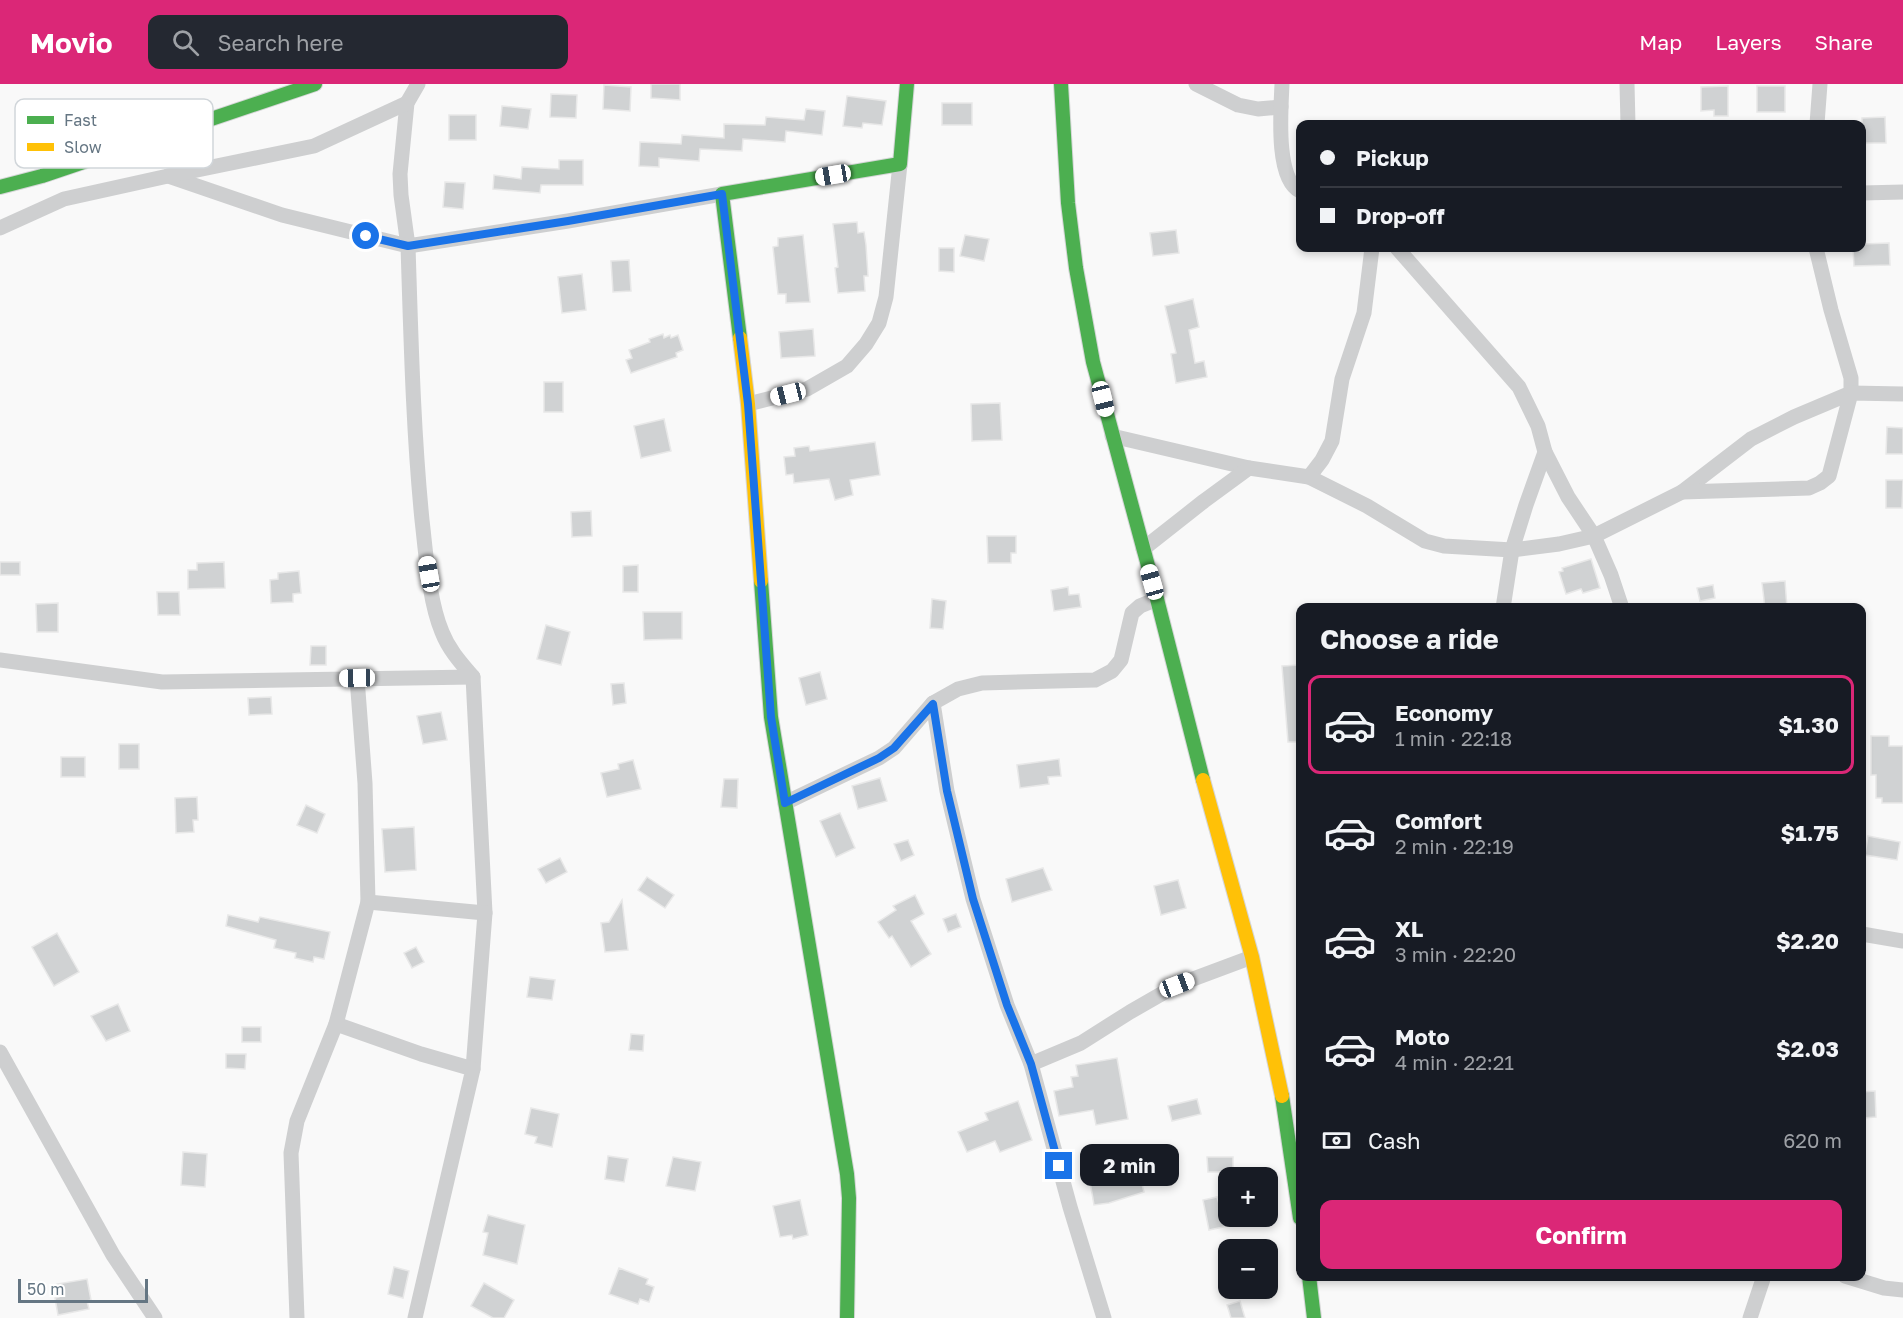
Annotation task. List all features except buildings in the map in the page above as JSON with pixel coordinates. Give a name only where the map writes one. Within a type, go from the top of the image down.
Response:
[{"type":"street","points":[[213,118],[313,84]]},
{"type":"street","points":[[418,84],[407,103],[400,185],[408,246],[413,417],[426,556],[435,610],[451,650],[473,677],[485,913],[473,1069],[418,1317]]},
{"type":"street","points":[[748,404],[807,389],[847,366],[866,344],[879,323],[886,297],[907,84]]},
{"type":"street","points":[[1061,84],[1068,203],[1076,268],[1093,362],[1293,1116],[1296,1160]]},
{"type":"street","points":[[1196,84],[1238,105],[1258,109],[1281,107]]},
{"type":"street","points":[[1282,84],[1281,137],[1290,183],[1296,187]]},
{"type":"street","points":[[1627,84],[1628,120]]},
{"type":"street","points":[[1817,120],[1820,84]]},
{"type":"street","points":[[213,167],[314,146],[407,103]]},
{"type":"street","points":[[168,176],[282,215],[408,246],[900,164]]},
{"type":"street","points":[[0,187],[66,168]]},
{"type":"street","points":[[0,228],[64,199],[207,168]]},
{"type":"street","points":[[1866,193],[1903,192]]},
{"type":"street","points":[[722,194],[748,404],[771,717],[847,1174],[849,1198],[847,1318]]},
{"type":"street","points":[[1309,477],[1322,460],[1332,441],[1342,379],[1365,313],[1372,252]]},
{"type":"street","points":[[1401,252],[1519,387],[1538,426],[1545,452],[1568,497],[1594,536],[1620,603]]},
{"type":"street","points":[[1682,492],[1809,488],[1829,476],[1851,393],[1851,378],[1817,252]]},
{"type":"street","points":[[1112,436],[1249,468],[1309,477],[1367,506],[1425,541],[1444,546],[1512,550],[1559,544],[1594,536],[1682,492],[1751,439],[1794,417],[1851,393],[1903,394]]},
{"type":"street","points":[[1504,603],[1512,550],[1545,452]]},
{"type":"street","points":[[1143,549],[1249,468]]},
{"type":"street","points":[[785,803],[879,758],[894,748],[933,704],[958,689],[982,684],[1095,680],[1112,671],[1121,660],[1132,613],[1140,606],[1157,598]]},
{"type":"street","points":[[0,660],[162,682],[473,677]]},
{"type":"street","points":[[297,1318],[291,1153],[297,1122],[336,1024],[368,902],[365,783],[357,678]]},
{"type":"street","points":[[933,704],[947,791],[973,899],[1007,1005],[1031,1064],[1070,1207],[1104,1318]]},
{"type":"street","points":[[368,902],[485,913]]},
{"type":"street","points":[[1866,935],[1903,941]]},
{"type":"street","points":[[1031,1064],[1081,1044],[1177,985],[1252,957]]},
{"type":"street","points":[[336,1024],[421,1054],[473,1069]]},
{"type":"street","points":[[0,1052],[113,1255],[155,1318]]},
{"type":"street","points":[[1310,1281],[1314,1318]]},
{"type":"street","points":[[1750,1318],[1762,1281]]},
{"type":"street","points":[[1861,1281],[1884,1288],[1903,1290]]},
{"type":"traffic: fast","points":[[213,118],[315,84]]},
{"type":"traffic: fast","points":[[740,338],[722,194],[900,164],[907,84]]},
{"type":"traffic: fast","points":[[1061,84],[1068,203],[1076,268],[1093,362],[1203,780]]},
{"type":"traffic: fast","points":[[0,187],[66,168]]},
{"type":"traffic: fast","points":[[761,581],[771,717],[847,1174],[849,1198],[847,1318]]},
{"type":"traffic: fast","points":[[1282,1096],[1296,1191]]},
{"type":"traffic: fast","points":[[1310,1281],[1314,1318]]},
{"type":"traffic: slow","points":[[740,338],[748,404],[761,581]]},
{"type":"traffic: slow","points":[[1203,780],[1252,957],[1282,1096]]},
{"type":"route","points":[[366,236],[408,246],[722,194],[748,404],[771,717],[785,803],[879,758],[894,748],[933,704],[947,791],[973,899],[1007,1005],[1031,1064],[1059,1166]]}]
